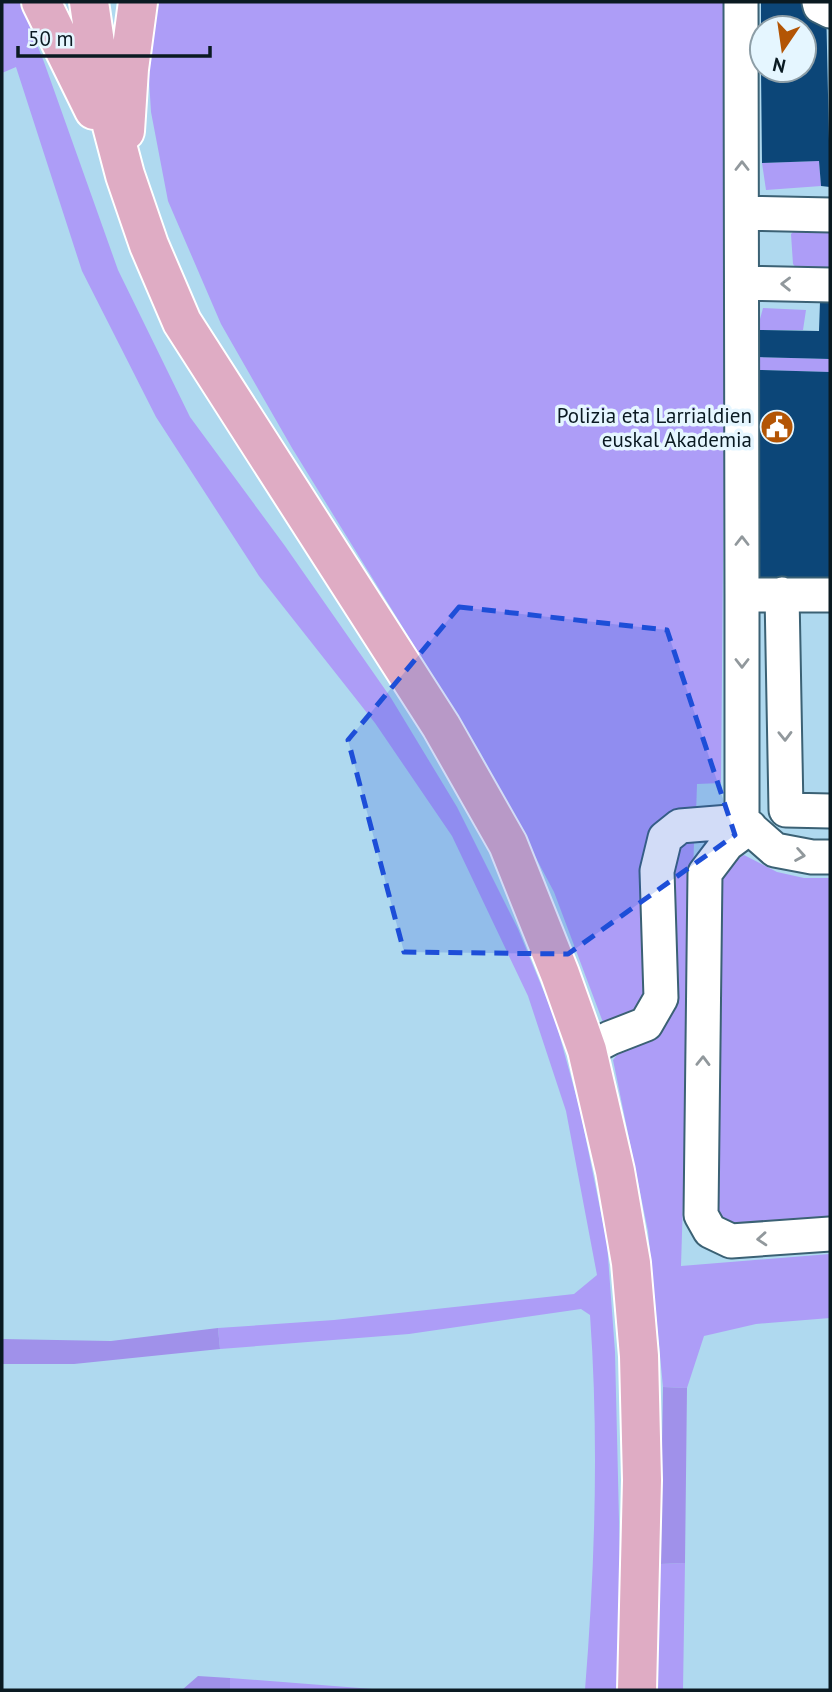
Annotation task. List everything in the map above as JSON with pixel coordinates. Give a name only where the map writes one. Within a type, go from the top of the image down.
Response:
[{"type":"main road","points":[[41,2],[125,175]]},
{"type":"main road","points":[[89,2],[102,84],[125,175],[149,245],[182,322],[442,726],[508,844],[561,974],[587,1050],[615,1171],[631,1263],[638,1342],[642,1480],[637,1690]]},
{"type":"main road","points":[[125,175],[129,69],[138,2]]},
{"type":"lane","points":[[741,2],[742,594],[746,824],[705,873],[701,1215],[710,1231],[731,1241],[830,1234]]},
{"type":"lane","points":[[819,2],[820,6],[830,11]]},
{"type":"lane","points":[[742,213],[830,215]]},
{"type":"lane","points":[[742,283],[830,285]]},
{"type":"lane","points":[[742,594],[830,595]]},
{"type":"lane","points":[[782,594],[786,810],[830,811]]},
{"type":"lane","points":[[587,1050],[646,1024],[661,998],[657,872],[665,838],[680,826],[746,824],[775,850],[812,857],[830,857]]},
{"type":"highlighted area","points":[[459,607],[667,630],[735,835],[568,954],[404,952],[348,740]]},
{"type":"shaded area","points":[[2,2],[20,2],[118,270],[190,417],[285,546],[391,698],[457,807],[518,929],[555,1019],[580,1110],[607,1243],[615,1352],[620,1561],[617,1690],[585,1690],[595,1502],[590,1315],[581,1309],[409,1334],[220,1349],[218,1328],[334,1320],[574,1294],[597,1275],[566,1111],[528,996],[452,836],[375,723],[259,576],[156,417],[82,271],[16,67],[2,73]]},
{"type":"shaded area","points":[[154,2],[728,2],[721,783],[697,784],[696,815],[669,818],[645,1009],[604,1025],[554,892],[480,752],[292,448],[221,324],[168,201],[151,112],[147,47]]},
{"type":"shaded area","points":[[819,161],[821,186],[766,190],[762,163]]},
{"type":"shaded area","points":[[799,226],[830,226],[830,270],[798,270],[793,264],[791,234]]},
{"type":"shaded area","points":[[763,308],[806,310],[803,330],[757,330]]},
{"type":"shaded area","points":[[756,357],[830,359],[830,372],[760,370]]},
{"type":"shaded area","points":[[694,843],[681,1266],[830,1254],[830,1318],[756,1324],[704,1336],[687,1388],[663,1387],[648,1231],[613,1060],[622,1049],[660,1031],[670,863],[680,844]]},
{"type":"shaded area","points":[[744,855],[777,872],[804,878],[830,878],[830,1223],[727,1226],[712,1217],[719,871]]},
{"type":"shaded area","points":[[218,1328],[220,1349],[74,1364],[2,1364],[2,1339],[111,1341]]},
{"type":"shaded area","points":[[663,1387],[687,1388],[685,1563],[660,1564]]},
{"type":"shaded area","points":[[685,1563],[683,1690],[657,1690],[660,1564]]},
{"type":"shaded area","points":[[198,1676],[230,1678],[230,1690],[182,1690]]},
{"type":"shaded area","points":[[230,1678],[385,1690],[230,1690]]},
{"type":"building","points":[[761,2],[826,2],[830,187],[821,186],[819,161],[762,163],[761,84],[818,84],[818,14],[761,14]]},
{"type":"building","points":[[820,302],[830,303],[830,359],[756,357],[757,330],[819,331]]},
{"type":"building","points":[[760,370],[830,372],[830,579],[760,578]]},
{"type":"place","name":"Polizia eta Larrialdien euskal Akademia","points":[[777,427]]}]
